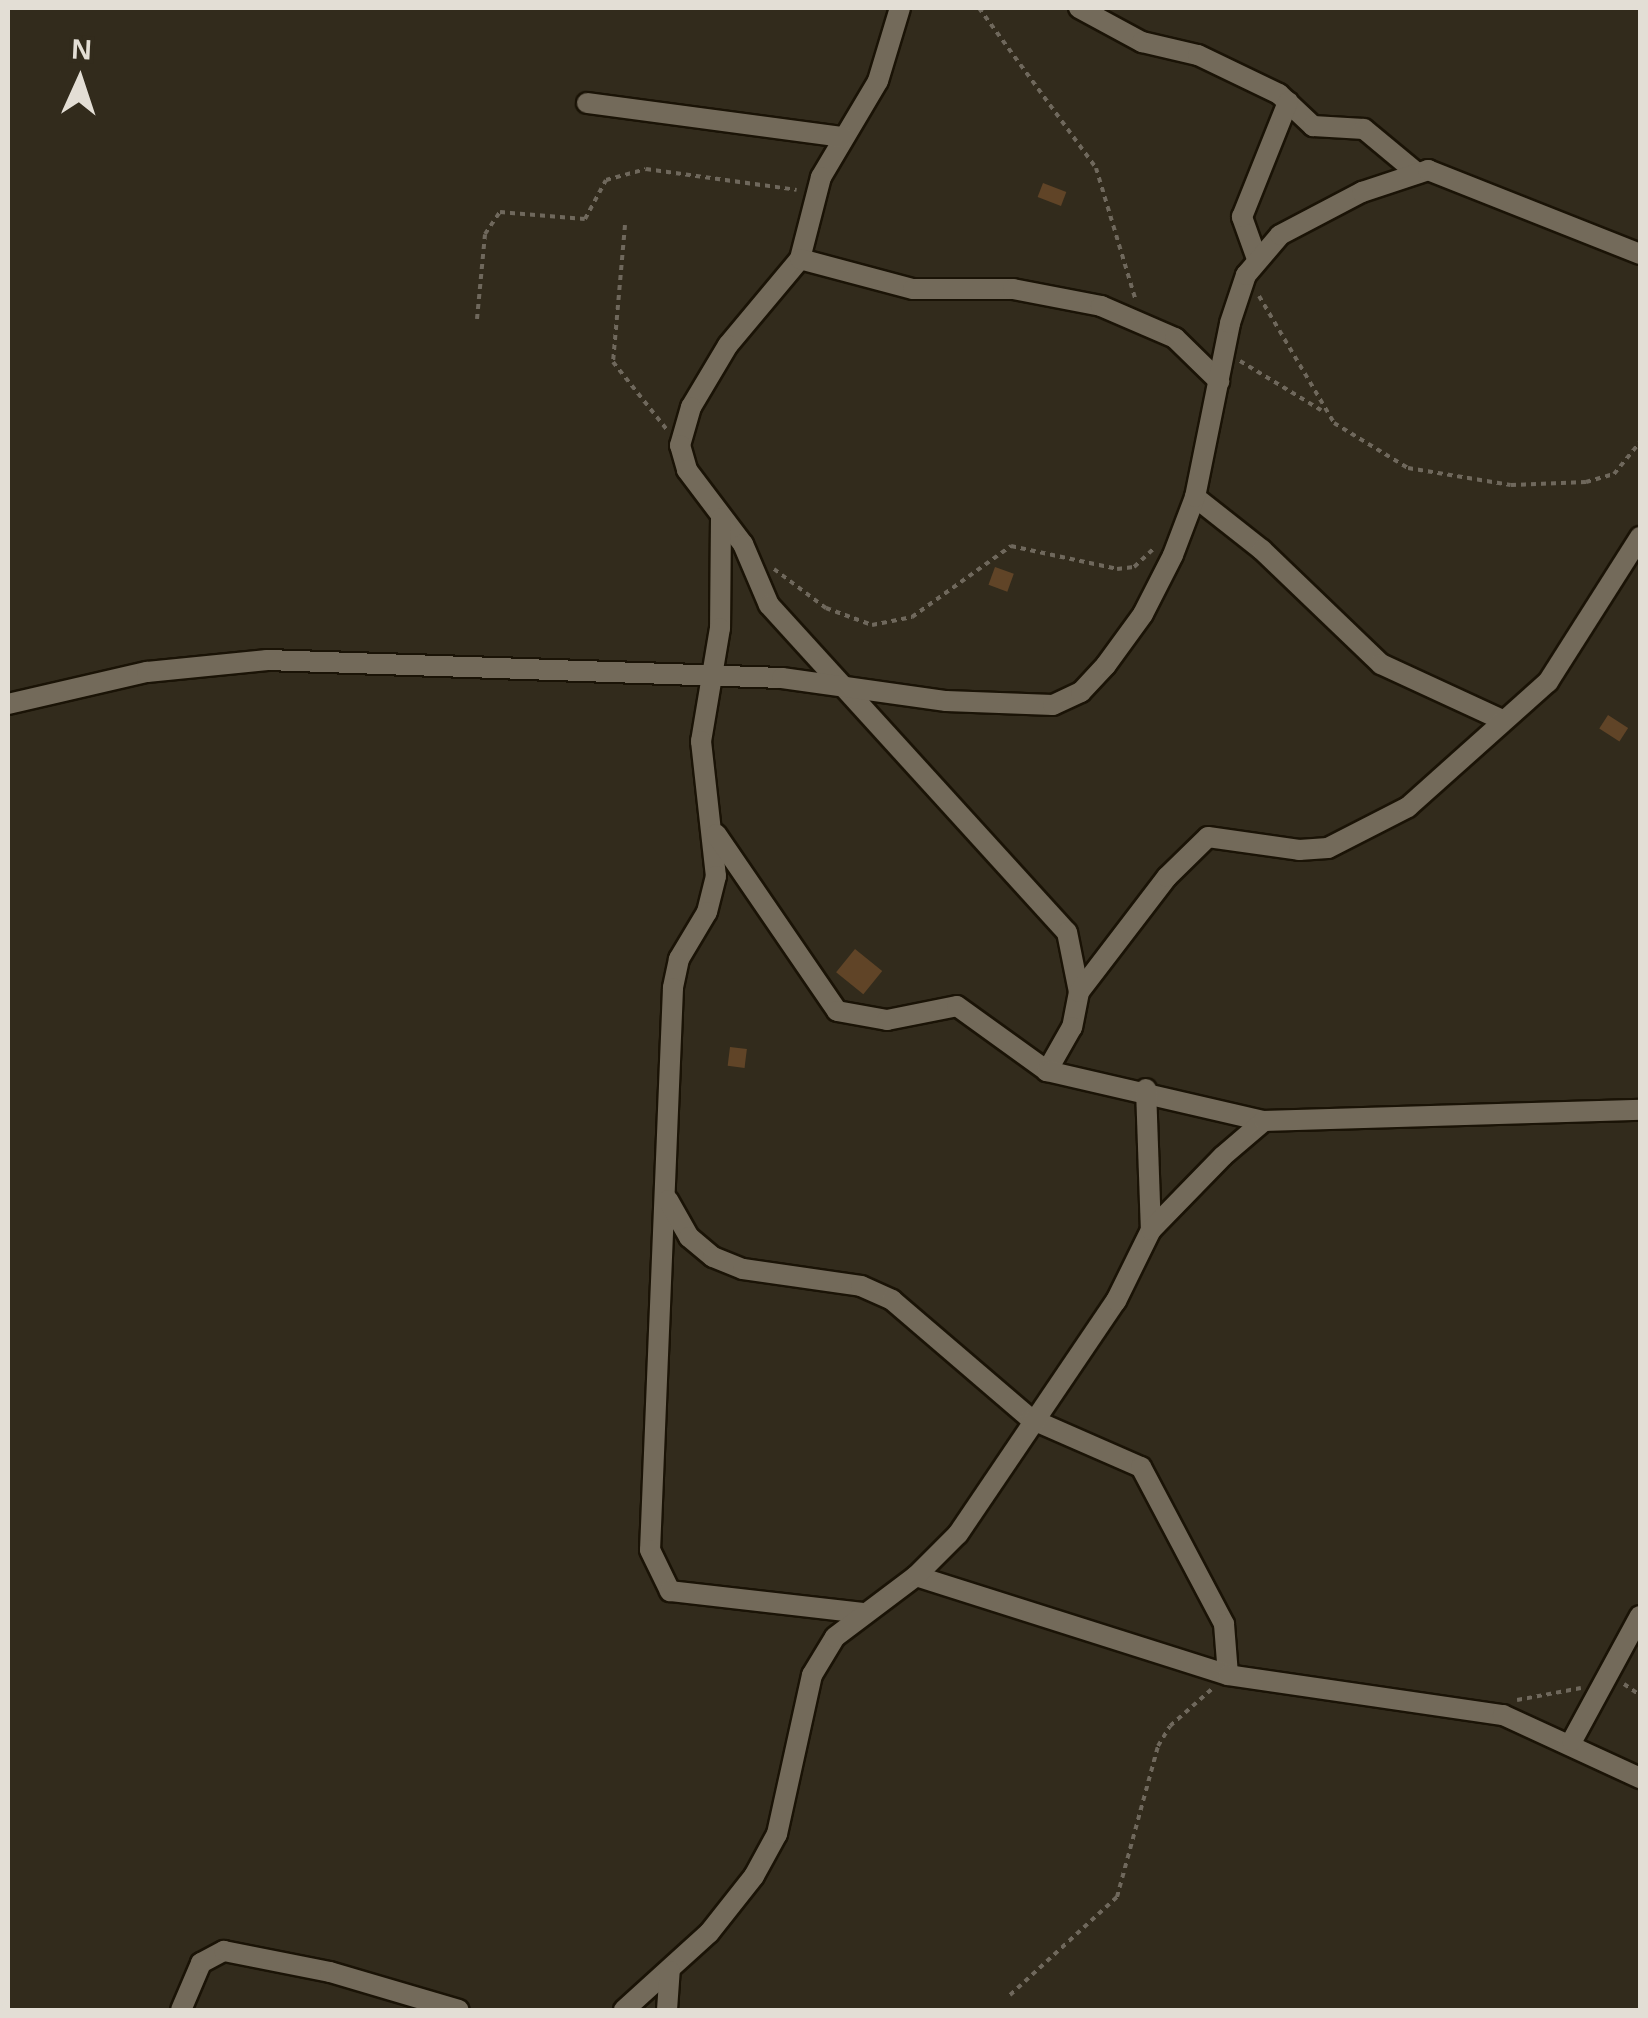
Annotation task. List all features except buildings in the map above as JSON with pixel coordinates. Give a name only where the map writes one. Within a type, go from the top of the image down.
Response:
[{"type":"street","points":[[900,8],[878,81],[843,136],[817,192],[800,258],[728,346],[691,407],[680,445],[687,470],[720,518],[744,544],[769,605],[847,684],[1067,932],[1079,992],[1072,1027],[1047,1071]]},
{"type":"street","points":[[1079,8],[1142,42],[1198,55],[1288,102],[1313,126],[1364,130],[1417,173]]},
{"type":"street","points":[[8,704],[148,672],[267,660],[708,675],[847,684],[1016,706],[1053,706],[1082,692],[1143,614],[1195,496],[1224,350],[1252,267],[1242,217],[1288,102]]},
{"type":"street","points":[[587,103],[843,136]]},
{"type":"street","points":[[1252,267],[1313,214],[1417,173],[1443,172],[1640,254]]},
{"type":"street","points":[[800,258],[912,288],[1027,290],[1144,319],[1201,359],[1219,382]]},
{"type":"street","points":[[1195,496],[1262,550],[1381,664],[1500,720]]},
{"type":"street","points":[[720,518],[720,628],[708,675],[702,769],[715,832],[714,894],[688,936],[673,988],[650,1550],[670,1591],[694,1598],[862,1613]]},
{"type":"street","points":[[1079,992],[1167,877],[1208,836],[1299,850],[1360,837],[1408,807],[1559,669],[1640,537]]},
{"type":"street","points":[[715,832],[838,1011],[887,1020],[957,1006],[1047,1071],[1146,1090],[1264,1121],[1640,1110]]},
{"type":"street","points":[[1146,1090],[1150,1230]]},
{"type":"street","points":[[624,2010],[670,1971],[754,1876],[777,1834],[812,1674],[835,1637],[916,1576],[958,1534],[1030,1419],[1116,1301],[1150,1230],[1264,1121]]},
{"type":"street","points":[[667,1198],[689,1236],[714,1257],[743,1269],[861,1286],[892,1300],[1030,1419],[1105,1446],[1141,1467],[1224,1624],[1228,1674]]},
{"type":"street","points":[[916,1576],[1228,1674],[1462,1705],[1572,1741],[1640,1778]]},
{"type":"street","points":[[1572,1741],[1640,1616]]},
{"type":"street","points":[[181,2010],[201,1963],[224,1950],[460,2010]]},
{"type":"street","points":[[666,2010],[670,1971]]},
{"type":"path","points":[[979,8],[1096,168],[1144,319]]},
{"type":"path","points":[[477,319],[485,234],[500,212],[585,219],[606,180],[646,169],[817,192]]},
{"type":"path","points":[[624,225],[613,362],[680,445]]},
{"type":"path","points":[[1252,267],[1324,411]]},
{"type":"path","points":[[1224,350],[1324,411],[1375,454],[1454,481],[1551,486],[1602,479],[1629,461],[1640,442]]},
{"type":"path","points":[[771,566],[826,608],[872,625],[912,617],[950,596],[998,550],[1025,548],[1118,569],[1134,567],[1160,540]]},
{"type":"path","points":[[1010,1995],[1117,1898],[1158,1746],[1170,1726],[1228,1674]]},
{"type":"path","points":[[1502,1702],[1606,1680],[1640,1695]]}]
